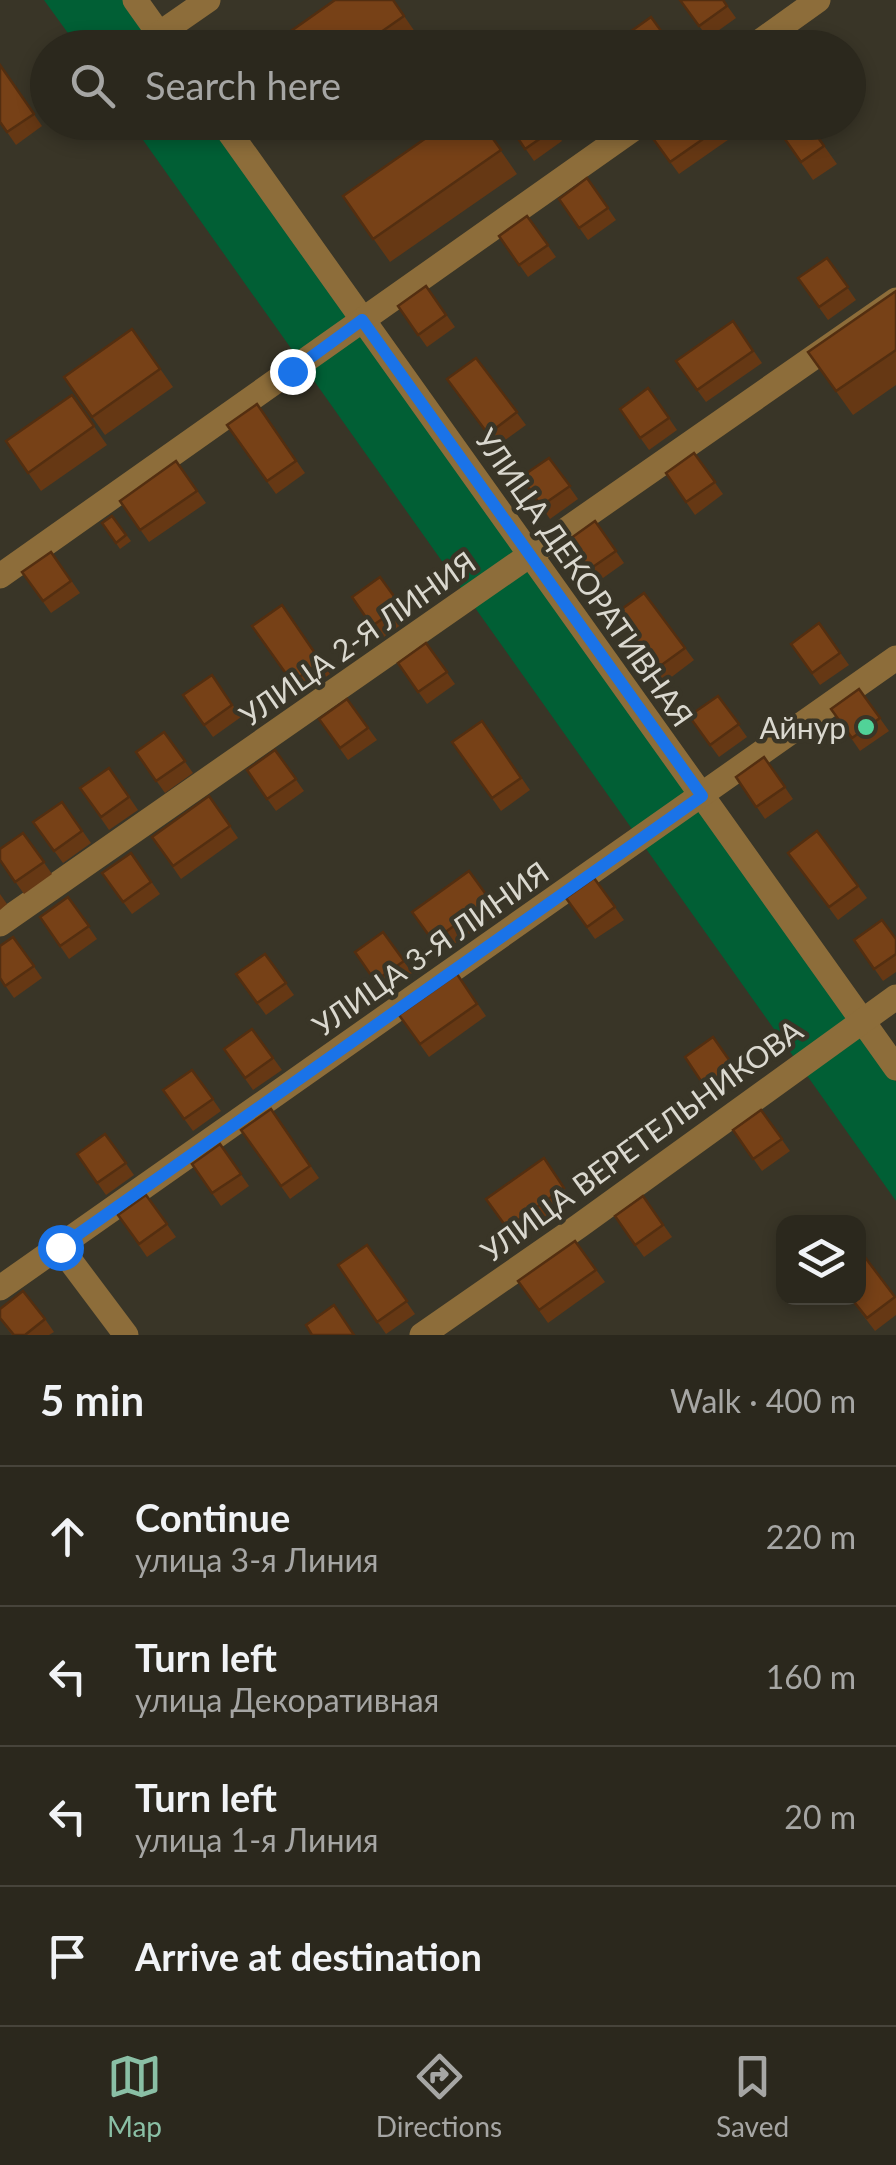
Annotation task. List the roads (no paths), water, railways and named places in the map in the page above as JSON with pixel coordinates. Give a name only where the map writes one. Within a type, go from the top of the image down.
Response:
[{"type":"street","points":[[135,0],[156,30]]},
{"type":"street","points":[[176,30],[208,0]]},
{"type":"street","points":[[776,30],[818,0]]},
{"type":"street","name":"УЛИЦА ДЕКОРАТИВНАЯ","points":[[235,140],[896,1068]]},
{"type":"street","points":[[0,576],[618,140]]},
{"type":"street","name":"УЛИЦА 2-Я ЛИНИЯ","points":[[0,924],[896,300]]},
{"type":"street","name":"УЛИЦА 3-Я ЛИНИЯ","points":[[0,1288],[896,658]]},
{"type":"street","name":"УЛИЦА ВЕРЕТЕЛЬНИКОВА","points":[[422,1335],[896,997]]},
{"type":"street","points":[[60,1247],[126,1335]]},
{"type":"place","name":"Айнур","points":[[866,727]]}]
